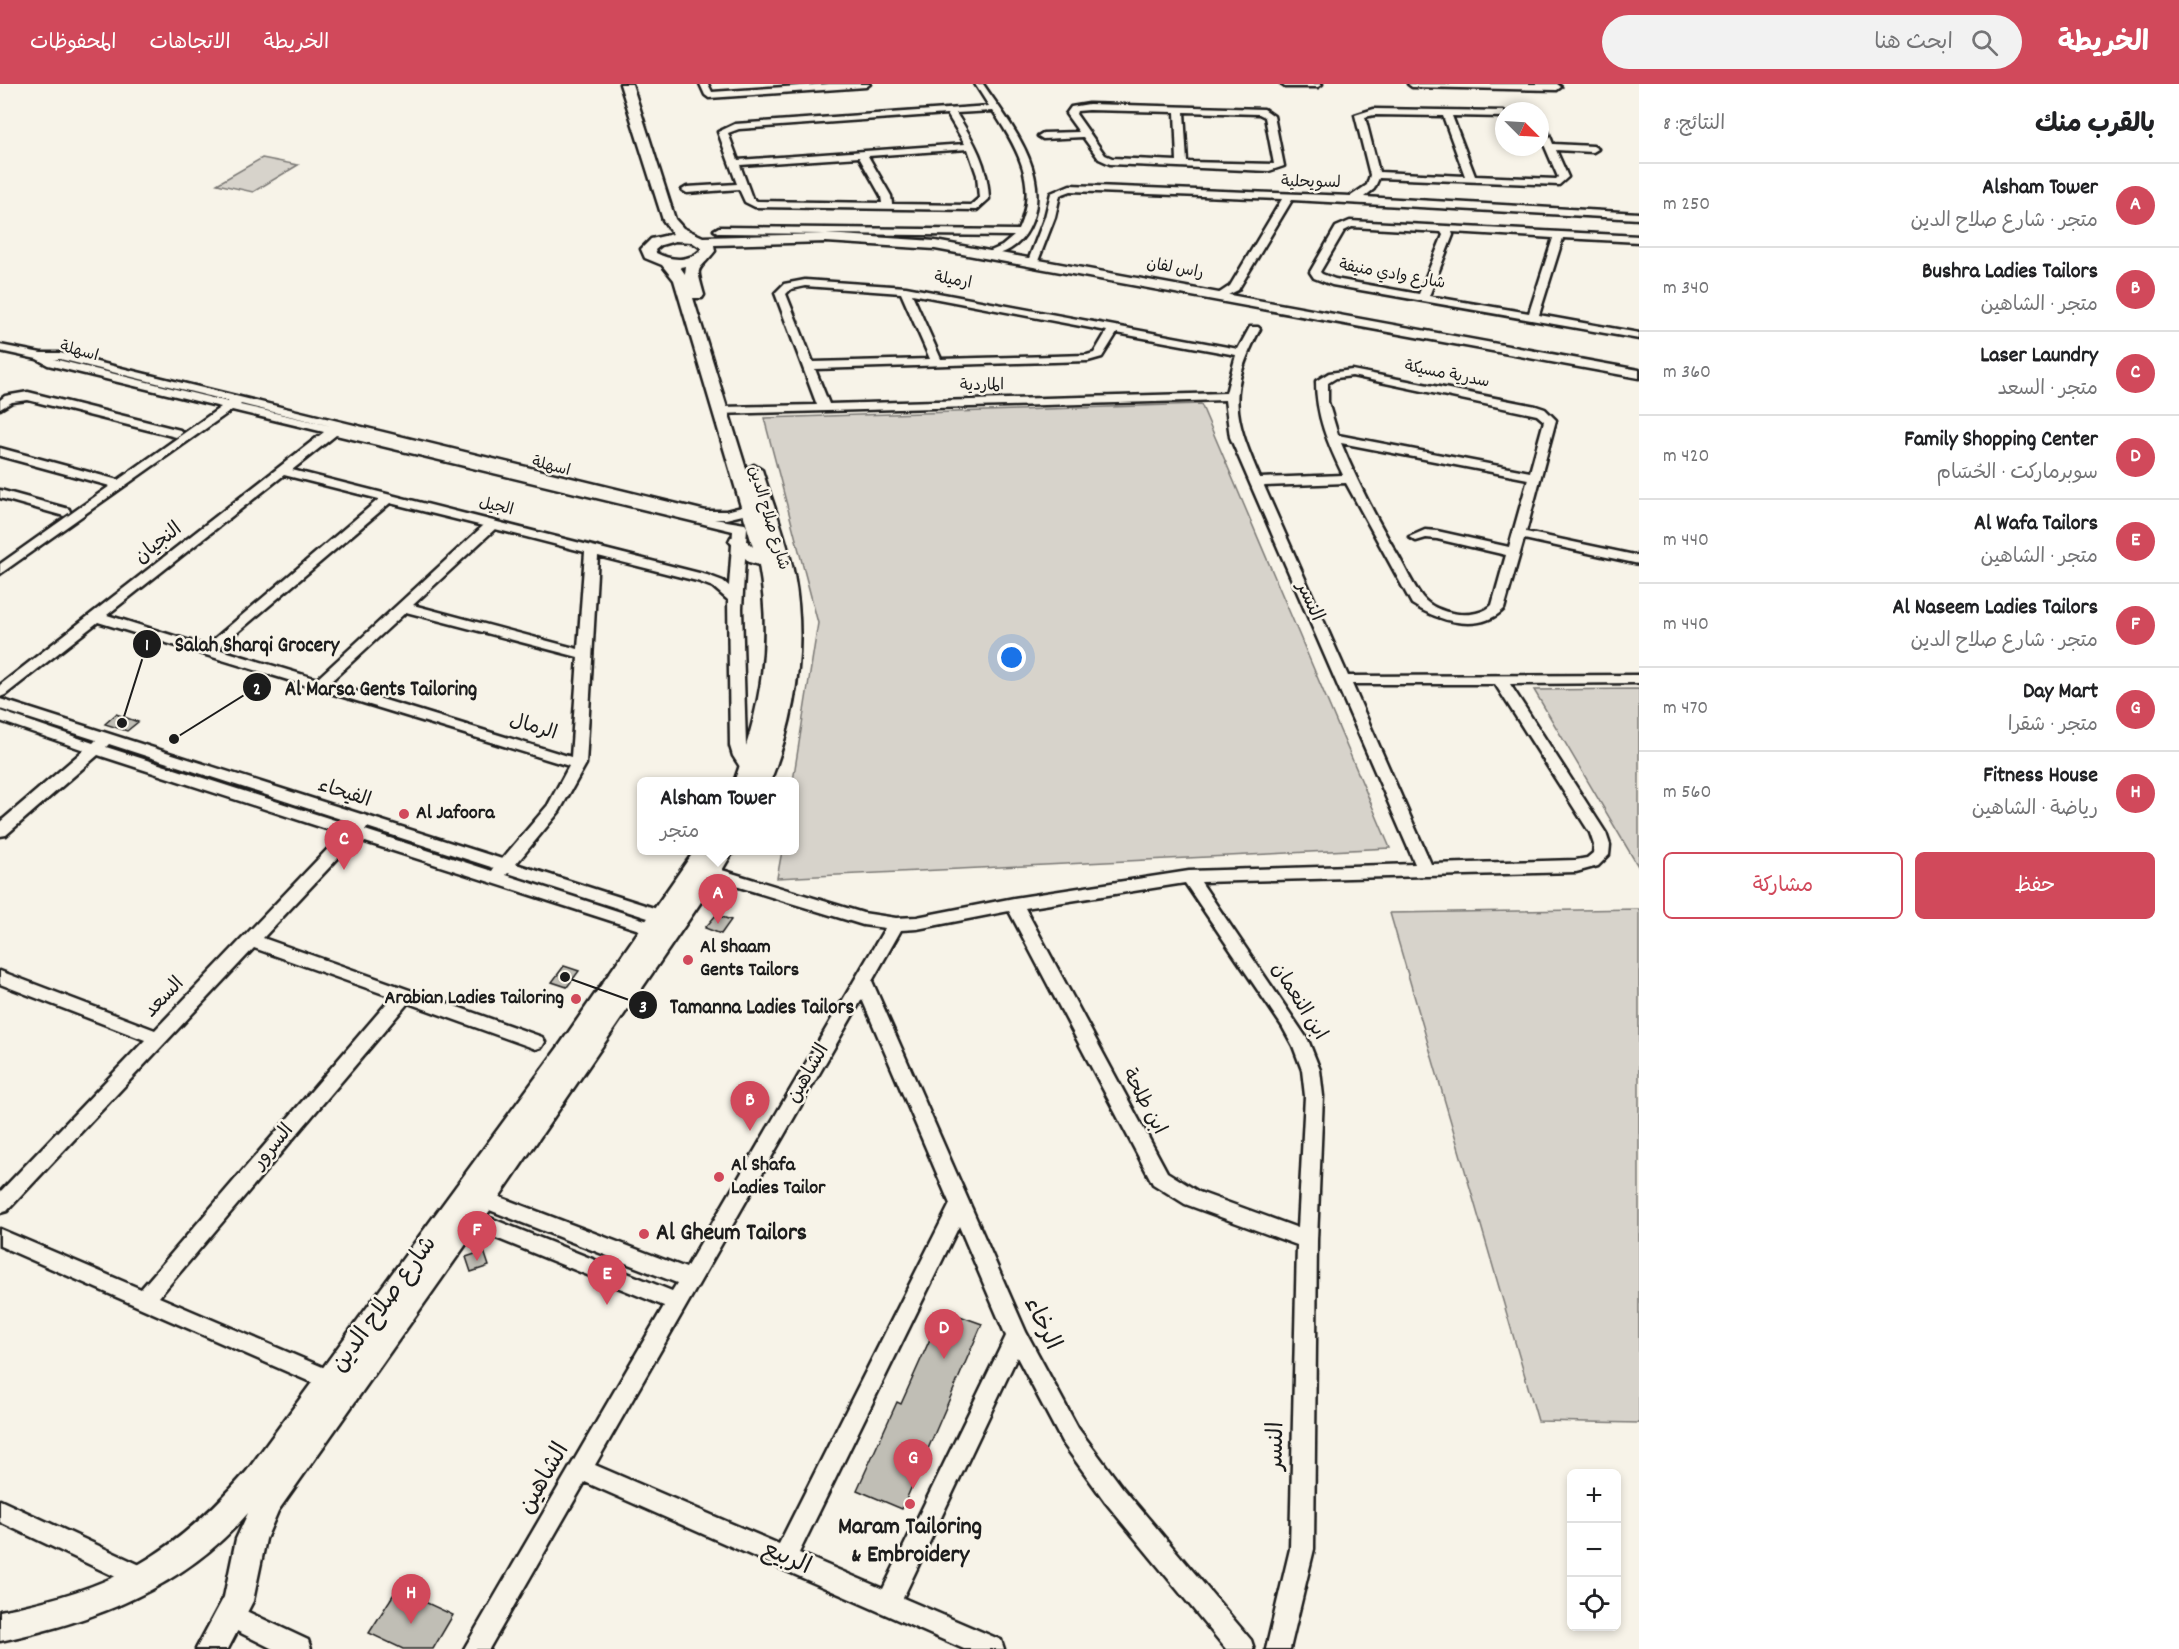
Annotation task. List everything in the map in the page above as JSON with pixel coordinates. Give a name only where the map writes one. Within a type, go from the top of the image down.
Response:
[{"type":"street","points":[[619,84],[663,220],[665,228],[660,240]]},
{"type":"street","points":[[626,84],[669,220],[678,231],[700,242],[707,254],[695,260],[667,262]]},
{"type":"street","points":[[704,84],[709,95],[733,89],[866,84]]},
{"type":"street","points":[[980,84],[1016,140],[1031,175],[1032,203],[1022,233],[1008,249],[993,253]]},
{"type":"street","points":[[1285,84],[1318,84]]},
{"type":"street","points":[[1412,84],[1557,87]]},
{"type":"street","points":[[950,111],[972,146],[984,181],[984,199],[967,208],[755,204],[748,200],[723,132],[731,127],[950,111],[995,108]]},
{"type":"street","points":[[1074,109],[1255,110],[1267,113],[1279,166],[1269,168],[1228,167],[1105,159],[1086,134],[1071,114],[1074,109]]},
{"type":"street","points":[[1179,109],[1182,165]]},
{"type":"street","points":[[1353,199],[1373,186],[1375,175],[1360,115],[1374,112],[1495,114]]},
{"type":"street","points":[[1446,113],[1471,179]]},
{"type":"street","points":[[1043,136],[1086,134]]},
{"type":"street","points":[[1375,175],[1559,182],[1563,177],[1549,141]]},
{"type":"street","points":[[734,163],[972,146]]},
{"type":"street","points":[[1552,147],[1593,149]]},
{"type":"street","points":[[862,154],[886,196],[887,207]]},
{"type":"street","points":[[1228,167],[1229,182],[1233,187],[1252,193],[1253,196]]},
{"type":"street","points":[[687,190],[743,186]]},
{"type":"street","name":"لسويحلية","points":[[1033,260],[1047,227],[1057,192],[1070,188],[1353,199],[1639,216]]},
{"type":"street","points":[[1235,293],[1288,198]]},
{"type":"street","points":[[1492,209],[1500,231]]},
{"type":"street","name":"شارع وادي منيفة","points":[[1639,239],[1362,224],[1344,226],[1340,229],[1315,272],[1318,276],[1332,282],[1639,336]]},
{"type":"street","points":[[1423,298],[1448,235],[1444,228]]},
{"type":"street","points":[[719,230],[1022,233]]},
{"type":"street","points":[[1533,317],[1559,240],[1557,235]]},
{"type":"street","points":[[660,240],[675,237],[700,242]]},
{"type":"street","name":"راس لفان","points":[[700,242],[806,238],[877,239],[993,253],[1220,296],[1235,293],[1639,376]]},
{"type":"street","name":"شارع صلاح الدين","points":[[660,240],[650,246],[648,253],[655,259],[667,262],[681,280],[728,410],[745,504],[788,592],[790,627],[788,665],[778,730],[754,776],[741,756],[738,746],[734,598],[735,568],[745,504]]},
{"type":"street","name":"راس لفان","points":[[700,242],[815,241],[934,248],[1639,376]]},
{"type":"street","name":"شارع صلاح الدين","points":[[695,260],[691,269],[692,277],[728,410],[774,561]]},
{"type":"street","name":"ارميلة","points":[[824,406],[780,293],[783,289],[795,284],[818,282],[906,290],[1242,353]]},
{"type":"street","points":[[906,290],[908,300],[937,362]]},
{"type":"street","points":[[809,366],[1088,358],[1098,355],[1114,328]]},
{"type":"street","name":"النسر","points":[[1254,329],[1242,353],[1230,396],[1231,416],[1236,437],[1426,871]]},
{"type":"street","name":"اسهلة","points":[[0,348],[41,356],[52,363],[229,401],[336,428],[739,535]]},
{"type":"street","name":"سدرية مسيكة","points":[[1352,373],[1541,412],[1550,420],[1533,476],[1499,606],[1495,612],[1486,616],[1465,618],[1450,617],[1428,610],[1417,601],[1331,437],[1323,407],[1322,381],[1334,375],[1352,373]]},
{"type":"street","points":[[0,405],[9,399],[28,396],[176,434]]},
{"type":"street","name":"الماردية","points":[[728,410],[1230,396]]},
{"type":"street","points":[[0,558],[176,434],[229,401]]},
{"type":"street","points":[[0,570],[120,485],[229,401]]},
{"type":"street","name":"اسهلة","points":[[336,428],[706,515],[726,515],[745,504]]},
{"type":"street","name":"النجيان","points":[[0,692],[336,428]]},
{"type":"street","points":[[1331,437],[1533,476]]},
{"type":"street","points":[[0,452],[120,485]]},
{"type":"street","name":"الجيل","points":[[282,471],[702,578],[718,584],[734,598]]},
{"type":"street","points":[[1256,482],[1351,479]]},
{"type":"street","points":[[0,494],[64,512]]},
{"type":"street","points":[[208,651],[388,498]]},
{"type":"street","points":[[319,685],[492,525]]},
{"type":"street","points":[[1416,537],[1425,534],[1437,535],[1513,552]]},
{"type":"street","points":[[1517,534],[1639,560]]},
{"type":"street","points":[[739,535],[755,558],[774,561]]},
{"type":"street","points":[[499,873],[570,786],[578,764],[592,550]]},
{"type":"street","name":"الجيل","points":[[702,578],[720,575],[735,568]]},
{"type":"street","points":[[404,607],[572,653],[585,653]]},
{"type":"street","name":"الرمال","points":[[97,617],[578,764]]},
{"type":"street","points":[[1344,680],[1639,679]]},
{"type":"street","points":[[704,864],[863,919],[896,924],[917,923],[1014,904],[1189,877],[1576,866],[1592,862],[1601,855],[1602,845],[1598,833],[1500,680]]},
{"type":"street","name":"الفيحاء","points":[[0,704],[101,744]]},
{"type":"street","name":"الفيحاء","points":[[0,716],[101,744],[664,925]]},
{"type":"street","points":[[0,831],[101,744]]},
{"type":"street","name":"السعد","points":[[0,1205],[359,826]]},
{"type":"street","name":"شارع صلاح الدين","points":[[211,1649],[231,1616],[240,1594],[255,1528],[268,1501],[339,1385],[468,1205],[664,925],[704,864],[717,855]]},
{"type":"street","name":"ابن النعمان","points":[[1189,877],[1288,1021],[1302,1045],[1311,1070],[1314,1096],[1307,1240]]},
{"type":"street","name":"ابن طلحة","points":[[1014,904],[1160,1178],[1192,1198],[1307,1240]]},
{"type":"street","name":"الشاهين","points":[[476,1649],[896,924]]},
{"type":"street","points":[[251,940],[536,1042]]},
{"type":"street","points":[[0,977],[158,1038]]},
{"type":"street","name":"الرخاء","points":[[863,981],[1017,1336],[1056,1410],[1089,1464],[1242,1649]]},
{"type":"street","name":"السرور","points":[[144,1300],[404,995]]},
{"type":"street","points":[[784,1558],[960,1204]]},
{"type":"street","points":[[468,1205],[690,1279]]},
{"type":"street","points":[[468,1205],[676,1302]]},
{"type":"street","points":[[0,1237],[339,1385]]},
{"type":"street","name":"النسر","points":[[1278,1649],[1302,1550],[1307,1240]]},
{"type":"street","points":[[888,1604],[1017,1336]]},
{"type":"street","name":"شارع صلاح الدين","points":[[0,1626],[86,1604],[146,1580],[176,1560],[224,1519],[339,1385]]},
{"type":"street","name":"الربيع","points":[[580,1469],[992,1649]]},
{"type":"street","points":[[0,1510],[146,1580]]},
{"type":"street","points":[[224,1519],[242,1519],[255,1528]]},
{"type":"street","points":[[231,1616],[299,1649]]},
{"type":"shaded area","points":[[262,158],[298,165],[253,192],[217,184]]},
{"type":"shaded area","points":[[1201,404],[1390,848],[777,878],[781,855],[799,855],[799,777],[794,777],[818,623],[764,418]]},
{"type":"shaded area","points":[[1639,689],[1639,868],[1534,690]]},
{"type":"shaded area","points":[[1639,909],[1639,1423],[1538,1421],[1390,913]]},
{"type":"building","points":[[116,714],[138,722],[127,731],[105,724]]},
{"type":"building","points":[[716,915],[731,920],[721,934],[705,928]]},
{"type":"building","points":[[564,966],[579,971],[567,987],[552,982]]},
{"type":"building","points":[[484,1251],[489,1266],[471,1272],[466,1257]]},
{"type":"building","points":[[943,1310],[982,1324],[902,1509],[857,1490],[897,1402],[901,1404]]},
{"type":"building","points":[[397,1589],[453,1615],[433,1649],[403,1649],[369,1633]]},
{"type":"place","name":"Salah Sharqi Grocery","points":[[122,723]]},
{"type":"place","name":"Al Marsa Gents Tailoring","points":[[174,739]]},
{"type":"place","name":"Al Jafoora","points":[[404,814]]},
{"type":"place","name":"Laser Laundry","points":[[344,870]]},
{"type":"place","name":"Alsham Tower","points":[[718,924]]},
{"type":"place","name":"Al Shaam Gents Tailors","points":[[688,960]]},
{"type":"place","name":"Tamanna Ladies Tailors","points":[[565,977]]},
{"type":"place","name":"Arabian Ladies Tailoring","points":[[576,999]]},
{"type":"place","name":"Bushra Ladies Tailors","points":[[750,1131]]},
{"type":"place","name":"Al Shafa Ladies Tailor","points":[[719,1177]]},
{"type":"place","name":"Al Gheum Tailors","points":[[644,1234]]},
{"type":"place","name":"Al Naseem Ladies Tailors","points":[[477,1261]]},
{"type":"place","name":"Al Wafa Tailors","points":[[607,1305]]},
{"type":"place","name":"Family Shopping Center","points":[[944,1359]]},
{"type":"place","name":"Day Mart","points":[[913,1489]]},
{"type":"place","name":"Maram Tailoring & Embroidery","points":[[910,1504]]},
{"type":"place","name":"Fitness House","points":[[411,1624]]}]
